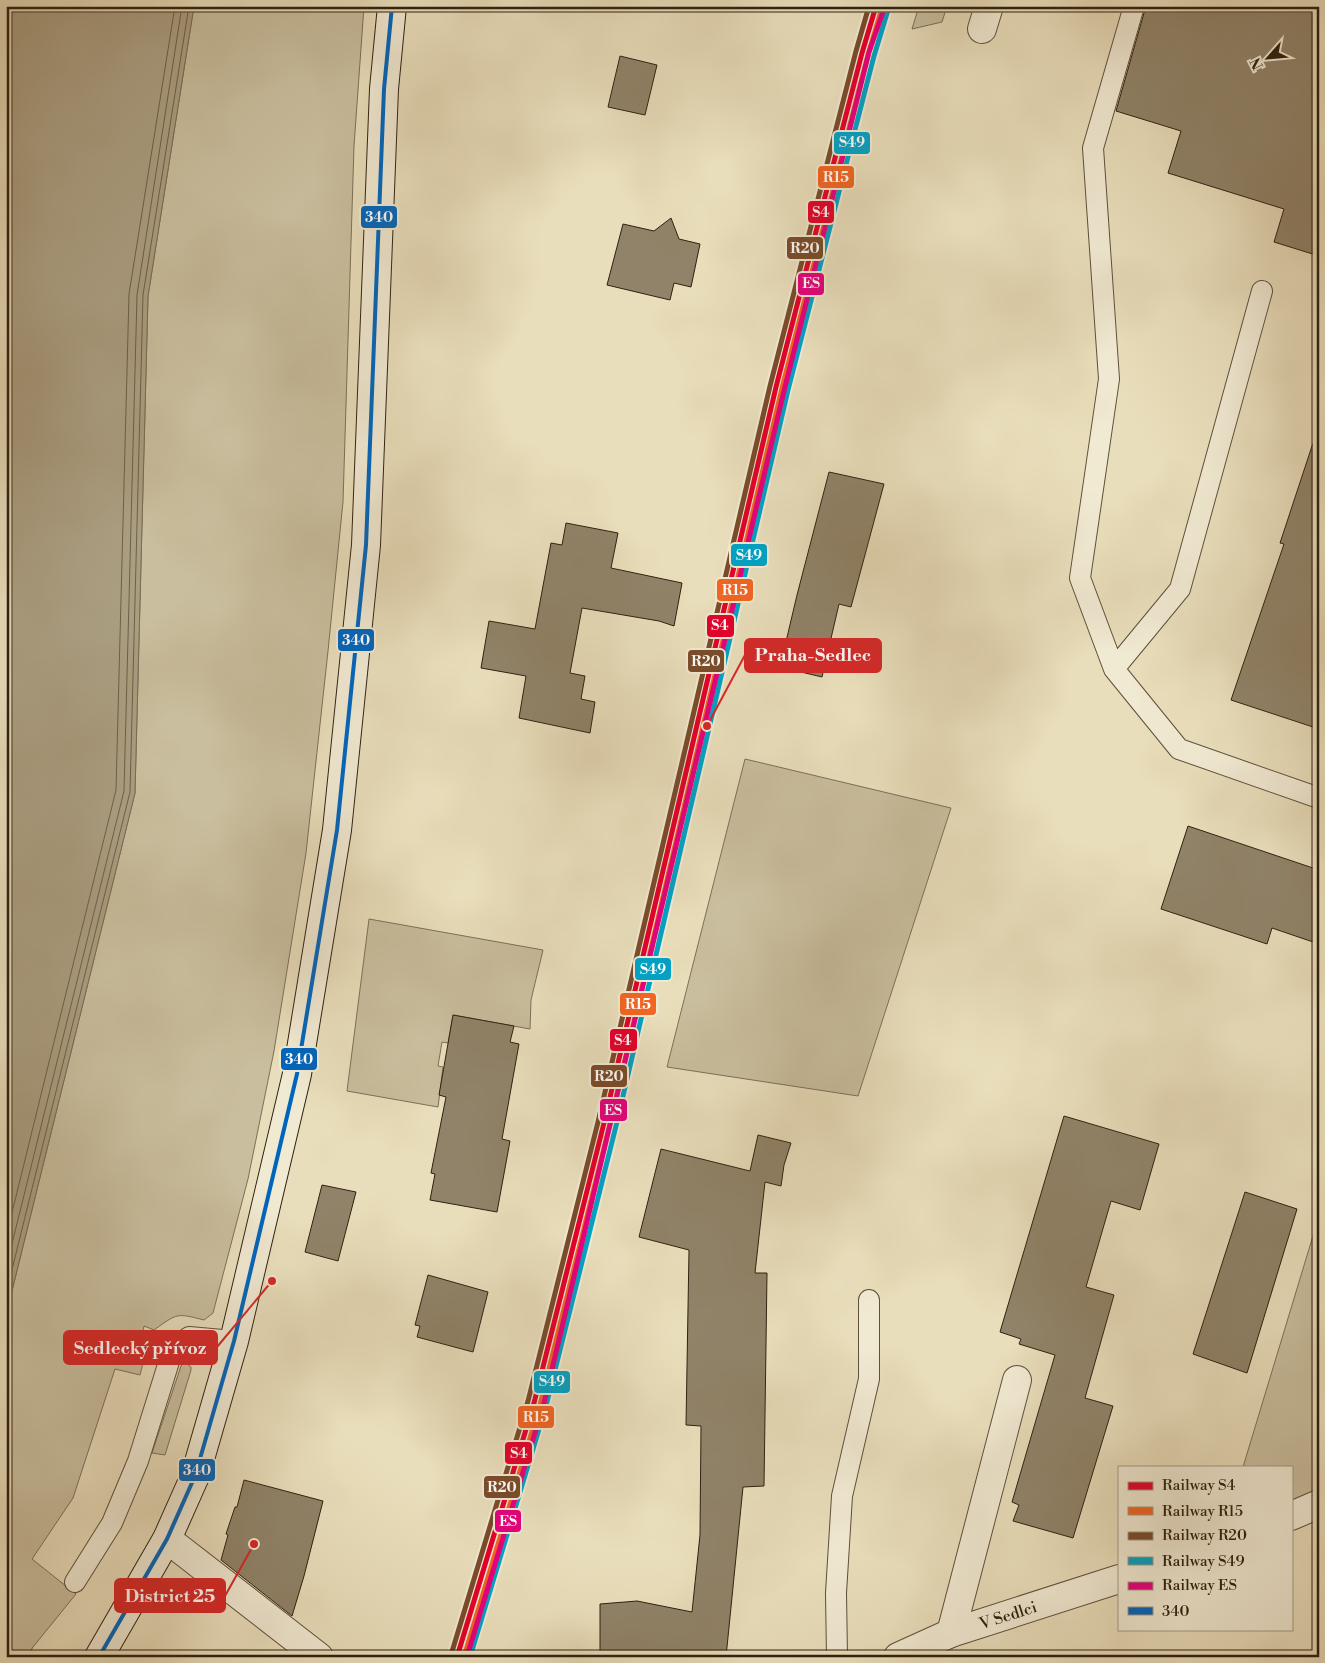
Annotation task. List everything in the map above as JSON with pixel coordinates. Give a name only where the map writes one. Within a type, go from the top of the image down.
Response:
[{"type":"main road","points":[[99,1657],[167,1539],[195,1476],[234,1342],[298,1074],[337,830],[366,545],[384,89],[392,6]]},
{"type":"main road","points":[[951,1633],[1017,1380]]},
{"type":"main road","points":[[1292,1516],[1319,1504]]},
{"type":"main road","points":[[167,1539],[319,1657]]},
{"type":"main road","name":"V Sedlci","points":[[898,1657],[951,1633],[1118,1579]]},
{"type":"lane","points":[[1134,6],[1093,148],[1109,379],[1080,578],[1114,669],[1178,748],[1319,798]]},
{"type":"lane","points":[[1114,669],[1180,589],[1262,291]]},
{"type":"lane","points":[[837,1657],[836,1593],[842,1496],[868,1379],[869,1300]]},
{"type":"lane","points":[[74,1582],[112,1523],[138,1461],[172,1352],[189,1337],[234,1342]]},
{"type":"shaded area","points":[[194,6],[364,6],[354,146],[343,502],[306,853],[274,1051],[248,1179],[213,1313],[204,1320],[188,1316],[178,1316],[168,1320],[154,1330],[144,1326],[136,1362],[143,1363],[140,1375],[115,1369],[73,1498],[32,1559],[76,1594],[27,1657],[6,1657],[6,1315],[135,793],[148,296]]},
{"type":"shaded area","points":[[919,6],[947,6],[942,22],[912,29]]},
{"type":"shaded area","points":[[745,759],[951,808],[858,1096],[667,1067]]},
{"type":"shaded area","points":[[369,919],[543,950],[531,1000],[530,1029],[453,1015],[448,1043],[442,1042],[438,1066],[443,1067],[438,1107],[347,1091]]},
{"type":"shaded area","points":[[1319,1216],[1319,1489],[1292,1501],[1292,1466],[1243,1466]]},
{"type":"shaded area","points":[[186,1363],[191,1367],[191,1370],[165,1455],[152,1453],[181,1366]]},
{"type":"water","points":[[6,6],[194,6],[148,296],[135,793],[6,1315]]},
{"type":"building","points":[[1146,6],[1319,6],[1319,256],[1274,242],[1284,209],[1168,173],[1181,131],[1116,111]]},
{"type":"building","points":[[620,56],[657,65],[645,115],[608,107]]},
{"type":"building","points":[[671,218],[679,239],[700,244],[691,287],[674,283],[670,300],[607,285],[623,224],[654,231]]},
{"type":"building","points":[[1313,443],[1319,444],[1319,729],[1231,700],[1284,544],[1280,543]]},
{"type":"building","points":[[829,472],[884,484],[851,607],[839,604],[822,677],[780,667]]},
{"type":"building","points":[[566,523],[618,533],[611,568],[682,583],[674,626],[659,621],[582,608],[570,673],[585,676],[581,699],[595,702],[590,733],[519,718],[526,676],[481,668],[489,621],[535,629],[551,543],[562,545]]},
{"type":"building","points":[[1188,826],[1319,870],[1319,944],[1272,928],[1267,944],[1161,909]]},
{"type":"building","points":[[453,1015],[514,1026],[510,1042],[519,1044],[502,1139],[510,1141],[497,1212],[430,1200],[435,1174],[431,1173],[446,1097],[439,1095]]},
{"type":"building","points":[[1064,1116],[1159,1144],[1140,1210],[1111,1201],[1086,1287],[1114,1295],[1085,1398],[1113,1406],[1073,1538],[1013,1521],[1019,1505],[1012,1502],[1055,1355],[1019,1344],[1021,1339],[1000,1332]]},
{"type":"building","points":[[758,1135],[791,1143],[784,1165],[781,1186],[765,1182],[755,1273],[767,1273],[764,1486],[743,1487],[726,1657],[600,1657],[600,1604],[637,1601],[692,1612],[700,1535],[701,1426],[686,1425],[689,1250],[639,1237],[661,1149],[750,1171]]},
{"type":"building","points":[[322,1185],[356,1192],[338,1261],[305,1252]]},
{"type":"building","points":[[1245,1192],[1297,1209],[1247,1373],[1193,1354]]},
{"type":"building","points":[[428,1275],[488,1292],[473,1352],[417,1337],[420,1326],[415,1325]]},
{"type":"building","points":[[244,1480],[323,1501],[292,1616],[221,1560],[228,1535],[226,1534],[235,1507],[237,1507]]},
{"type":"rail line","name":"R20","points":[[451,1655],[528,1401],[598,1122],[770,386],[869,6]]},
{"type":"rail line","name":"S4","points":[[457,1657],[534,1403],[604,1123],[776,387],[862,53],[876,6]]},
{"type":"rail line","name":"ES","points":[[468,1653],[544,1403],[783,395],[869,52],[885,6]]},
{"type":"rail line","name":"R15","points":[[464,1657],[540,1405],[610,1124],[782,388],[868,55],[882,8]]},
{"type":"rail line","name":"S49","points":[[470,1657],[546,1406],[616,1126],[788,390],[874,56],[888,10]]},
{"type":"transit line","name":"340","points":[[99,1657],[167,1539],[195,1476],[234,1341],[297,1074],[337,830],[366,545],[384,89],[392,6]]},
{"type":"place","name":"Praha-Sedlec","points":[[707,726]]},
{"type":"place","name":"Sedlecký přívoz","points":[[272,1281]]},
{"type":"place","name":"District 25","points":[[254,1544]]}]
